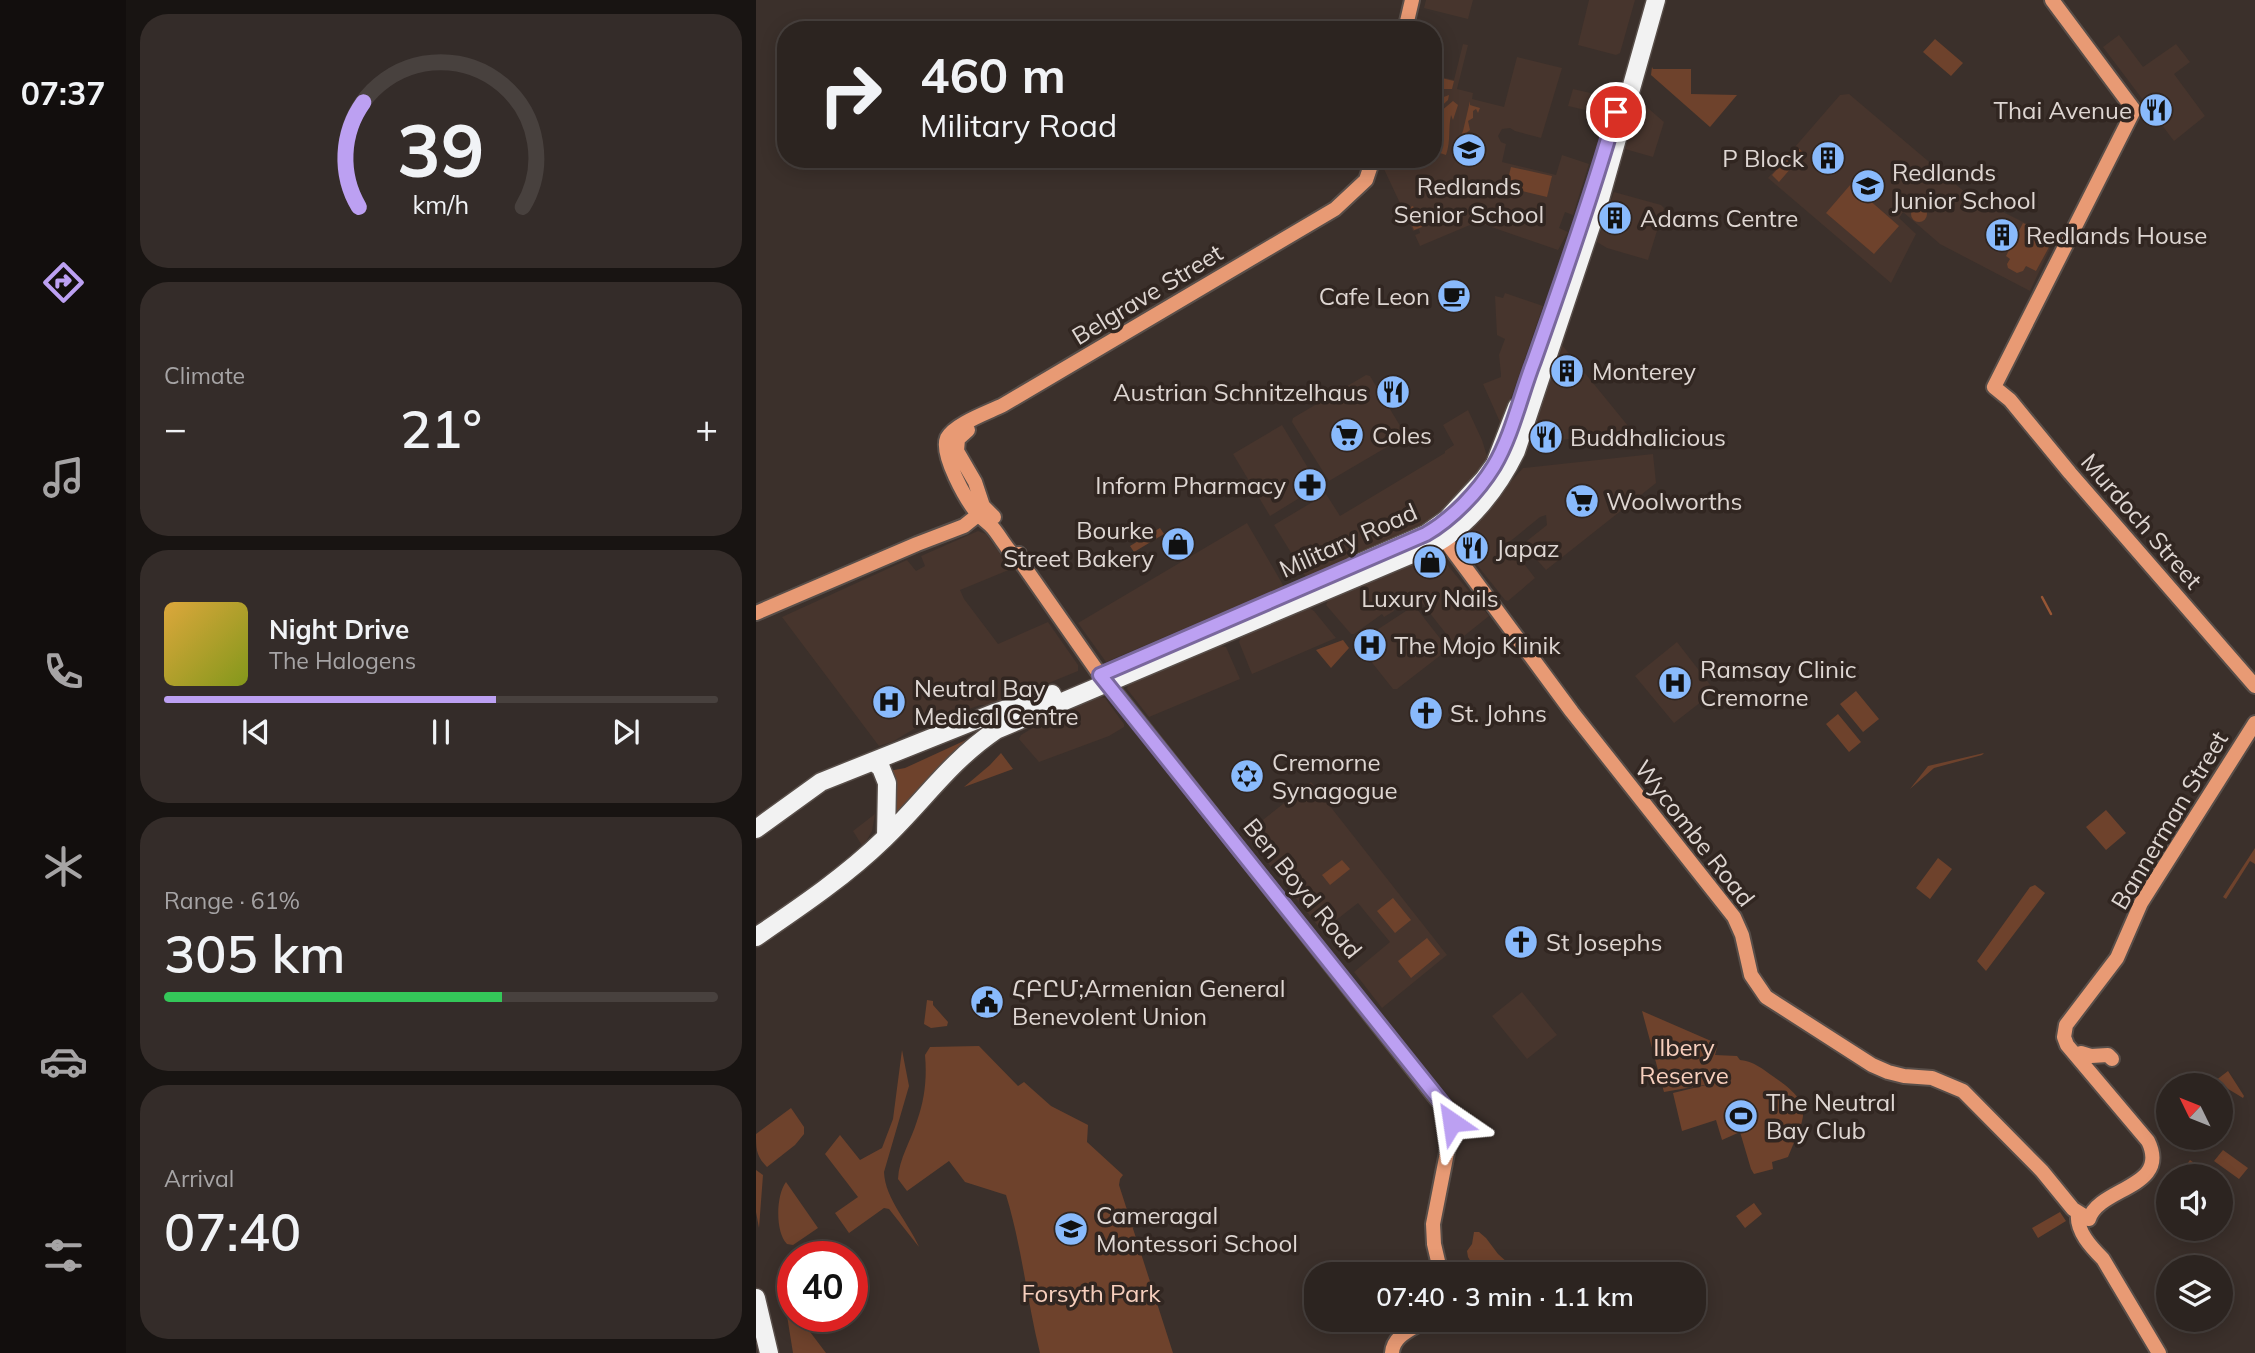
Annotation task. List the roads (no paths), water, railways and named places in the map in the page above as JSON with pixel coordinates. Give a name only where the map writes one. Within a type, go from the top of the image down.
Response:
[{"type":"highway","name":"Military Road","points":[[1440,534],[1447,519],[1495,464],[1503,446],[1574,249],[1646,0]]},
{"type":"highway","name":"Military Road","points":[[756,937],[856,864],[886,837],[949,767],[996,730],[1103,679],[1460,526],[1489,494],[1516,451],[1600,200],[1656,0]]},
{"type":"highway","name":"Military Road","points":[[756,829],[816,785],[942,734],[1103,679]]},
{"type":"highway","points":[[942,734],[964,733],[977,728],[996,730]]},
{"type":"highway","points":[[874,762],[883,771],[887,786],[886,837]]},
{"type":"highway","points":[[756,1298],[769,1353]]},
{"type":"main road","points":[[1407,21],[1412,0]]},
{"type":"main road","name":"Murdoch Street","points":[[2052,0],[2134,110],[1994,387],[2010,400],[2255,686]]},
{"type":"main road","name":"Belgrave Street","points":[[947,439],[959,426],[1003,405],[1323,217],[1346,200],[1366,180],[1370,168]]},
{"type":"main road","points":[[959,454],[956,444],[960,437],[1003,405]]},
{"type":"main road","name":"Ben Boyd Road","points":[[947,439],[975,482],[973,495],[977,513],[1021,562],[1103,679],[1451,1117],[1452,1127],[1433,1224],[1438,1262]]},
{"type":"main road","name":"Ben Boyd Road","points":[[947,439],[948,460],[973,495],[1000,523],[1018,550],[1021,562]]},
{"type":"main road","points":[[917,544],[963,517],[973,495]]},
{"type":"main road","points":[[756,613],[964,526],[977,513]]},
{"type":"main road","name":"Wycombe Road","points":[[1440,534],[1572,712],[1734,917],[1742,935],[1751,975],[1766,997],[1872,1065],[1896,1074],[1932,1078],[1964,1091],[2083,1216],[2099,1247],[2102,1259],[2159,1353]]},
{"type":"main road","name":"Bannerman Street","points":[[2068,1035],[2118,956],[2141,903],[2255,723]]},
{"type":"main road","points":[[2068,1035],[2067,1045],[2097,1079]]},
{"type":"main road","points":[[2068,1035],[2097,1079],[2148,1141],[2154,1153],[2152,1164],[2136,1183],[2095,1206],[2083,1216]]},
{"type":"main road","points":[[2081,1053],[2091,1056],[2108,1055],[2112,1059]]},
{"type":"main road","points":[[1392,1353],[1393,1345],[1408,1332]]},
{"type":"waterway","points":[[2042,597],[2051,614]]},
{"type":"place","name":"Thai Avenue","points":[[2156,110]]},
{"type":"place","name":"Redlands Senior School","points":[[1469,150]]},
{"type":"place","name":"P Block","points":[[1828,158]]},
{"type":"place","name":"Redlands Junior School","points":[[1868,186]]},
{"type":"place","name":"Adams Centre","points":[[1615,218]]},
{"type":"place","name":"Redlands House","points":[[2002,235]]},
{"type":"place","name":"Cafe Leon","points":[[1454,296]]},
{"type":"place","name":"Monterey","points":[[1567,371]]},
{"type":"place","name":"Austrian Schnitzelhaus","points":[[1393,392]]},
{"type":"place","name":"Coles","points":[[1347,435]]},
{"type":"place","name":"Buddhalicious","points":[[1546,437]]},
{"type":"place","name":"Inform Pharmacy","points":[[1310,485]]},
{"type":"place","name":"Woolworths","points":[[1582,501]]},
{"type":"place","name":"Bourke Street Bakery","points":[[1178,544]]},
{"type":"place","name":"Japaz","points":[[1472,548]]},
{"type":"place","name":"Luxury Nails","points":[[1430,562]]},
{"type":"place","name":"The Mojo Klinik","points":[[1370,645]]},
{"type":"place","name":"Ramsay Clinic Cremorne","points":[[1675,683]]},
{"type":"place","name":"Neutral Bay Medical Centre","points":[[889,702]]},
{"type":"place","name":"St. Johns","points":[[1426,713]]},
{"type":"place","name":"Cremorne Synagogue","points":[[1247,776]]},
{"type":"place","name":"St Josephs","points":[[1521,942]]},
{"type":"place","name":"ՀԲԸՄ;Armenian General Benevolent Union","points":[[987,1002]]},
{"type":"place","name":"The Neutral Bay Club","points":[[1741,1116]]},
{"type":"place","name":"Cameragal Montessori School","points":[[1071,1229]]},
{"type":"park label","name":"Ilbery Reserve","points":[[1684,1061]]},
{"type":"park label","name":"Forsyth Park","points":[[1091,1293]]}]
